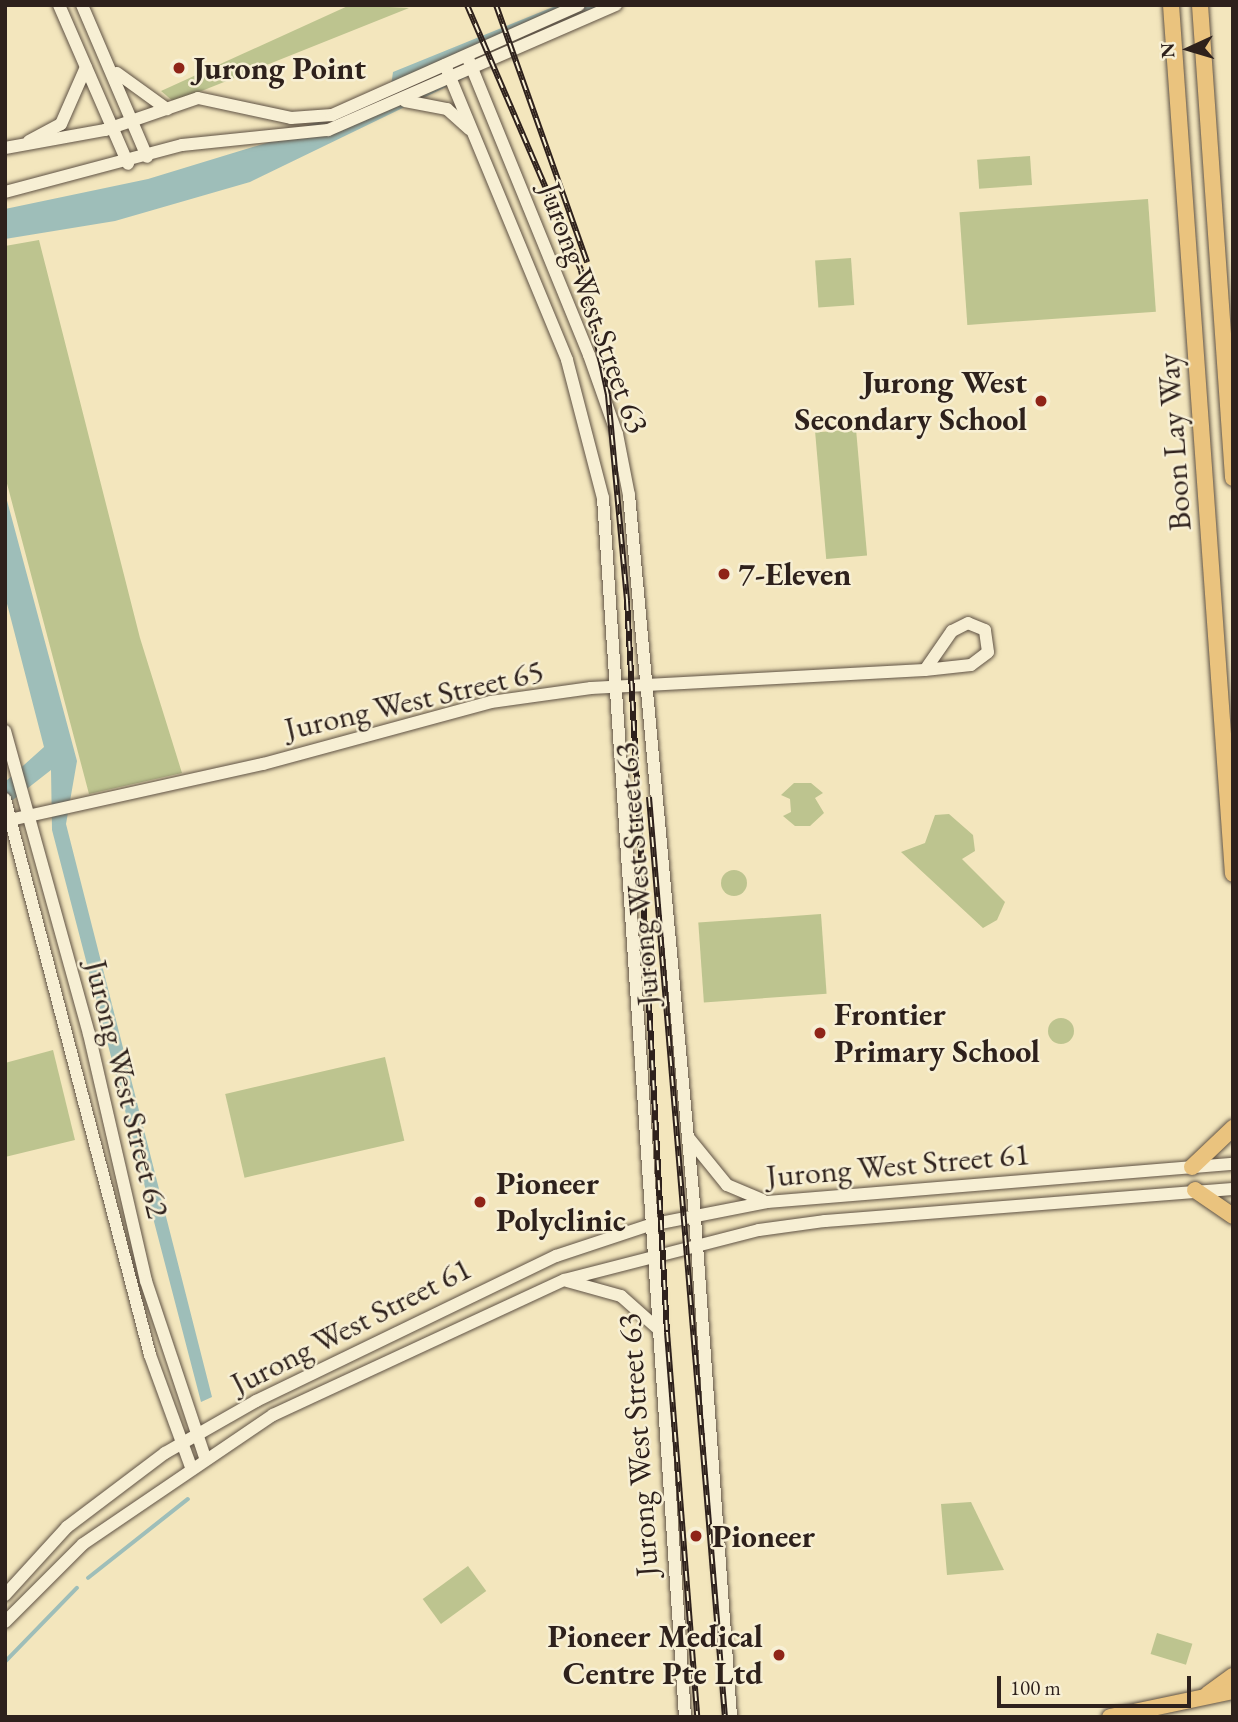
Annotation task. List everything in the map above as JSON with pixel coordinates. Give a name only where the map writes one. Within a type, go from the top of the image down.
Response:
[{"type":"main road","name":"Boon Lay Way","points":[[1171,5],[1233,874]]},
{"type":"main road","name":"Boon Lay Way","points":[[1200,5],[1233,478]]},
{"type":"main road","points":[[1192,1167],[1233,1128]]},
{"type":"main road","points":[[1195,1190],[1233,1216]]},
{"type":"main road","points":[[1206,1695],[1233,1676]]},
{"type":"main road","points":[[1110,1717],[1233,1691]]},
{"type":"street","points":[[59,5],[128,164]]},
{"type":"street","points":[[82,5],[147,157]]},
{"type":"street","points":[[5,192],[239,135],[328,130],[400,101],[467,56],[579,5]]},
{"type":"street","points":[[5,148],[112,128],[167,109],[209,99],[291,118],[332,114],[448,71],[472,70],[615,5]]},
{"type":"street","name":"Jurong West Street 63","points":[[467,56],[617,434],[648,684],[694,1214],[731,1717]]},
{"type":"street","points":[[109,65],[139,94],[167,109]]},
{"type":"street","points":[[19,146],[61,124],[86,68]]},
{"type":"street","name":"Jurong West Street 63","points":[[448,71],[480,143],[588,424],[603,498],[685,1717]]},
{"type":"street","points":[[400,101],[447,109],[480,143]]},
{"type":"street","name":"Jurong West Street 65","points":[[8,820],[273,761],[491,702],[617,686],[925,670],[980,662],[988,652],[985,630],[959,626],[925,670]]},
{"type":"street","name":"Jurong West Street 62","points":[[5,731],[146,1281],[194,1436],[205,1457]]},
{"type":"street","name":"Jurong West Street 62","points":[[5,799],[8,820],[179,1445],[191,1467]]},
{"type":"street","points":[[686,1134],[727,1185],[767,1202]]},
{"type":"street","name":"Jurong West Street 61","points":[[5,1595],[67,1527],[194,1436],[515,1273],[650,1225],[694,1214],[767,1202],[1233,1164]]},
{"type":"street","name":"Jurong West Street 61","points":[[5,1622],[83,1544],[205,1457],[273,1415],[564,1280],[696,1246],[825,1221],[1233,1189]]},
{"type":"street","points":[[564,1280],[621,1296],[657,1328]]},
{"type":"green space","points":[[350,5],[409,8],[174,102],[161,91]]},
{"type":"green space","points":[[1030,156],[1032,185],[979,189],[977,160]]},
{"type":"green space","points":[[1148,199],[1156,312],[967,325],[959,212]]},
{"type":"green space","points":[[39,240],[140,638],[182,773],[89,794],[5,476],[5,246]]},
{"type":"green space","points":[[851,258],[854,305],[818,307],[815,261]]},
{"type":"green space","points":[[856,429],[867,556],[826,559],[815,433]]},
{"type":"green space","points":[[794,783],[811,783],[823,793],[815,798],[824,813],[810,826],[795,826],[783,816],[791,812],[790,799],[781,795]]},
{"type":"green space","points":[[949,814],[973,835],[975,851],[962,859],[1005,902],[997,920],[983,928],[901,852],[925,843],[935,815]]},
{"type":"green space","points":[[734,870],[744,873],[747,883],[744,893],[734,896],[724,893],[721,883],[724,873]]},
{"type":"green space","points":[[821,914],[827,994],[704,1002],[698,923]]},
{"type":"green space","points":[[1061,1018],[1070,1022],[1074,1031],[1070,1040],[1061,1044],[1052,1040],[1048,1031],[1052,1022]]},
{"type":"green space","points":[[53,1050],[75,1140],[5,1157],[5,1063]]},
{"type":"green space","points":[[385,1057],[404,1141],[245,1178],[225,1094]]},
{"type":"green space","points":[[971,1502],[1004,1570],[947,1575],[941,1504]]},
{"type":"green space","points":[[468,1566],[486,1591],[441,1624],[423,1599]]},
{"type":"green space","points":[[1157,1633],[1192,1644],[1186,1665],[1151,1654]]},
{"type":"water","points":[[558,5],[615,5],[250,182],[115,221],[5,239],[5,209],[148,179],[279,139],[391,86],[393,72]]},
{"type":"water","points":[[5,493],[77,761],[66,824],[212,1397],[201,1402],[52,830],[51,770],[5,806],[5,782],[44,747],[5,596]]},
{"type":"waterway","points":[[88,1578],[188,1499]]},
{"type":"waterway","points":[[5,1662],[77,1588]]},
{"type":"railway","points":[[467,5],[581,270],[608,395],[627,601],[667,1332],[697,1717]]},
{"type":"railway","points":[[496,5],[587,262]]},
{"type":"railway","points":[[649,797],[725,1717]]},
{"type":"place","name":"Jurong Point","points":[[179,68]]},
{"type":"place","name":"Jurong West Secondary School","points":[[1041,401]]},
{"type":"place","name":"7-Eleven","points":[[724,574]]},
{"type":"place","name":"Frontier Primary School","points":[[820,1033]]},
{"type":"place","name":"Pioneer Polyclinic","points":[[480,1202]]},
{"type":"place","name":"Pioneer","points":[[696,1536]]},
{"type":"place","name":"Pioneer Medical Centre Pte Ltd","points":[[779,1655]]}]
